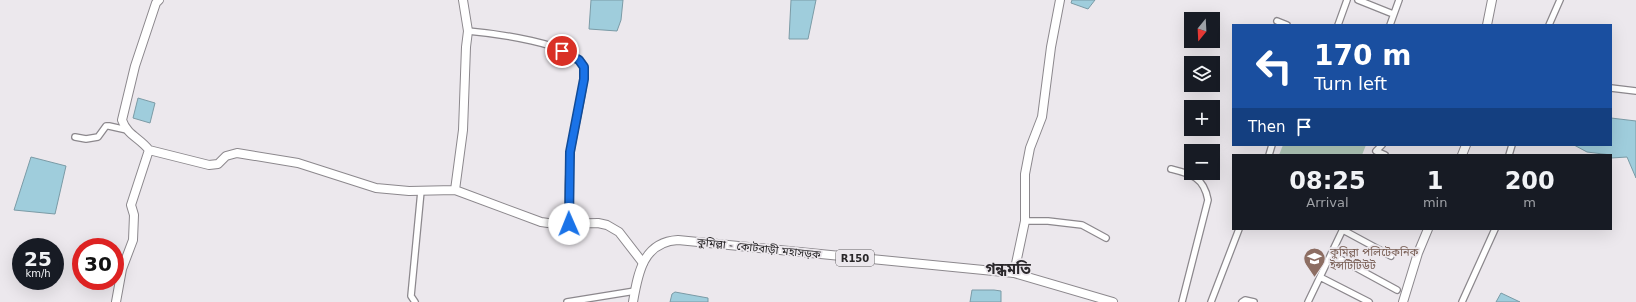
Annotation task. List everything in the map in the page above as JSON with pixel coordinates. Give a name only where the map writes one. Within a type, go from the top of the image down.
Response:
[{"type":"main road","points":[[159,0],[156,3],[135,66],[122,120],[127,130],[143,142],[149,150],[184,160],[214,165],[230,154],[250,155],[298,163],[376,188],[455,190],[541,222],[555,224],[598,223],[614,228],[619,232],[643,263]]},
{"type":"main road","points":[[455,190],[463,130],[468,31],[463,0]]},
{"type":"main road","points":[[1014,273],[1025,221],[1025,174],[1030,148],[1042,118],[1051,47],[1060,0]]},
{"type":"main road","points":[[1487,24],[1492,0]]},
{"type":"main road","points":[[116,302],[122,270],[134,240],[134,215],[131,205],[149,150]]},
{"type":"main road","points":[[1403,302],[1418,253],[1428,230]]},
{"type":"main road","name":"কুমিল্লা - কোটবাড়ী মহাসড়ক","points":[[633,302],[643,263],[653,248],[664,242],[678,240],[1014,273],[1113,302]]},
{"type":"street","points":[[1338,24],[1347,0]]},
{"type":"street","points":[[1358,0],[1393,14]]},
{"type":"street","points":[[1390,24],[1399,0]]},
{"type":"street","points":[[1549,24],[1560,0]]},
{"type":"street","points":[[1277,21],[1284,24]]},
{"type":"street","points":[[468,31],[548,44],[572,55],[579,60],[584,67],[584,79],[570,152],[569,224]]},
{"type":"street","points":[[1612,88],[1636,91]]},
{"type":"street","points":[[75,137],[86,139],[98,137],[106,126],[127,130]]},
{"type":"street","points":[[1171,169],[1188,173],[1198,178],[1206,188],[1208,200],[1182,302]]},
{"type":"street","points":[[415,302],[411,296],[421,190]]},
{"type":"street","points":[[1025,221],[1048,220],[1082,225],[1106,238]]},
{"type":"street","points":[[1211,302],[1239,230]]},
{"type":"street","points":[[1308,302],[1343,230],[1391,256]]},
{"type":"street","points":[[1462,302],[1495,230]]},
{"type":"street","points":[[1331,254],[1397,290]]},
{"type":"street","points":[[1320,277],[1369,302]]},
{"type":"street","points":[[567,302],[635,291]]},
{"type":"street","points":[[1242,302],[1245,300],[1254,302]]},
{"type":"green space","points":[[1283,146],[1366,146],[1362,154],[1279,154]]},
{"type":"water","points":[[591,0],[623,0],[621,20],[617,31],[589,29]]},
{"type":"water","points":[[791,0],[816,0],[808,39],[789,39]]},
{"type":"water","points":[[1072,0],[1095,0],[1088,9],[1071,3]]},
{"type":"water","points":[[138,98],[155,103],[150,123],[133,118]]},
{"type":"water","points":[[1612,118],[1636,121],[1636,178],[1627,157],[1612,158],[1612,154],[1587,152],[1576,146],[1612,146]]},
{"type":"water","points":[[31,157],[66,166],[55,214],[14,210]]},
{"type":"water","points":[[972,290],[1001,291],[1001,302],[970,302]]},
{"type":"water","points":[[675,292],[708,298],[708,302],[670,302],[672,294]]},
{"type":"water","points":[[1501,293],[1520,302],[1496,302]]},
{"type":"place","name":"কুমিল্লা পলিটেকনিক ইন্সটিটিউট","points":[[1314,278]]},
{"type":"district","name":"গন্ধমতি","points":[[1008,269]]},
{"type":"route","points":[[562,51],[579,60],[584,67],[584,79],[570,152],[569,224]]}]
